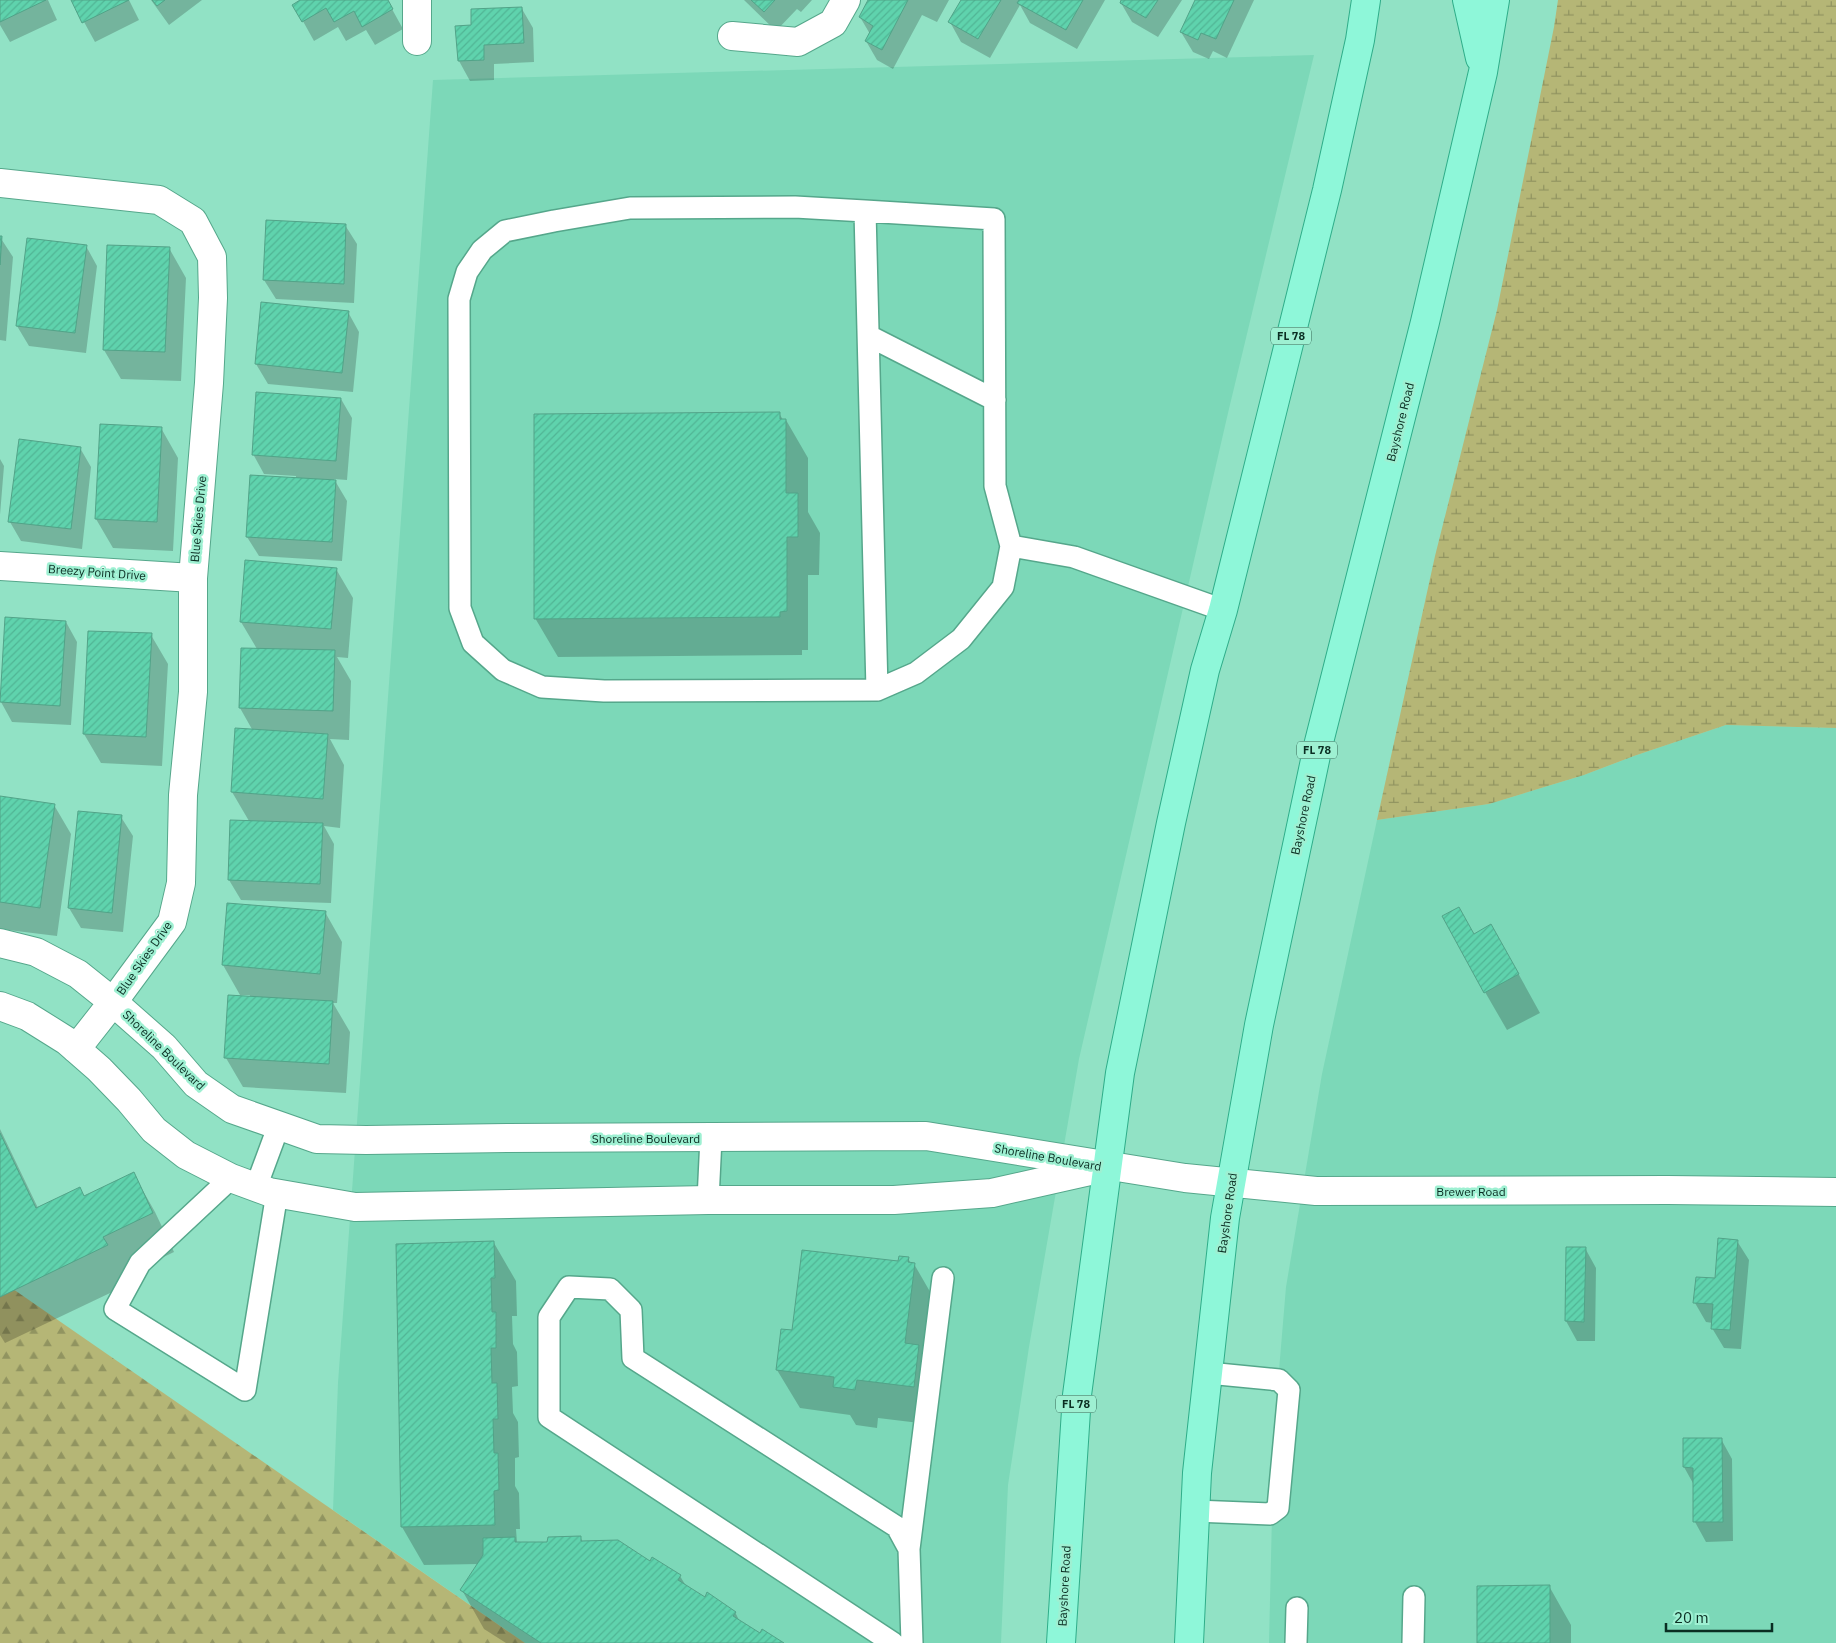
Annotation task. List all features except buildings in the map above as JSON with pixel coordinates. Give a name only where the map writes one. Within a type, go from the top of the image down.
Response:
[{"type":"main road","name":"Bayshore Road","points":[[1061,1643],[1077,1395],[1120,1072],[1170,823],[1205,670],[1223,610],[1327,190],[1360,40],[1366,0]]},
{"type":"main road","points":[[1468,0],[1483,72]]},
{"type":"main road","name":"Bayshore Road","points":[[1189,1643],[1197,1473],[1225,1218],[1259,1025],[1318,746],[1425,322],[1483,72],[1495,0]]},
{"type":"street","points":[[417,0],[418,41]]},
{"type":"street","points":[[732,36],[798,42],[833,23],[846,0]]},
{"type":"street","name":"Blue Skies Drive","points":[[0,183],[159,200],[194,221],[212,257],[214,298],[193,578],[193,692],[184,795],[181,883],[172,922],[76,1049]]},
{"type":"street","name":"Breezy Point Drive","points":[[0,566],[193,578]]},
{"type":"street","name":"Shoreline Boulevard","points":[[0,943],[36,952],[78,974],[164,1047],[196,1084],[232,1109],[317,1139],[926,1136],[1108,1167]]},
{"type":"street","name":"Shoreline Boulevard","points":[[0,1006],[27,1016],[67,1041],[129,1100],[154,1130],[186,1155],[231,1178],[266,1190],[355,1207],[708,1200],[894,1200],[992,1193],[1108,1167]]},
{"type":"street","name":"Brewer Road","points":[[1108,1167],[1185,1178],[1316,1191],[1667,1190],[1836,1192]]},
{"type":"lane","points":[[795,207],[994,219],[994,400],[995,486],[1011,546],[1003,587],[962,639],[916,673],[877,690],[604,691],[542,687],[503,670],[473,643],[460,608],[459,299],[467,272],[482,250],[505,231],[630,208],[795,207]]},
{"type":"lane","points":[[865,211],[877,690]]},
{"type":"lane","points":[[869,336],[994,400]]},
{"type":"lane","points":[[1011,546],[1074,557],[1223,610]]},
{"type":"lane","points":[[231,1178],[140,1263],[115,1309],[245,1390],[266,1190],[279,1126]]},
{"type":"lane","points":[[708,1200],[711,1138]]},
{"type":"lane","points":[[912,1643],[909,1549],[943,1278]]},
{"type":"lane","points":[[893,1643],[549,1417],[549,1317],[569,1288],[610,1289],[631,1310],[633,1358],[897,1527],[909,1549]]},
{"type":"lane","points":[[1195,1511],[1270,1514],[1278,1508],[1289,1390],[1278,1380],[1208,1373]]},
{"type":"lane","points":[[1413,1643],[1414,1597]]},
{"type":"lane","points":[[1296,1643],[1297,1608]]},
{"type":"shaded area","points":[[1314,55],[1228,413],[1079,1059],[1029,1347],[1008,1485],[1001,1643],[525,1643],[333,1510],[338,1383],[433,80]]},
{"type":"shaded area","points":[[1726,725],[1836,728],[1836,1643],[1269,1643],[1274,1430],[1286,1287],[1322,1074],[1377,820],[1489,804],[1584,775]]},
{"type":"green space","points":[[1558,0],[1836,0],[1836,728],[1726,725],[1584,775],[1489,804],[1377,820],[1435,556],[1497,310]]},
{"type":"green space","points":[[0,1280],[525,1643],[0,1643]]}]
